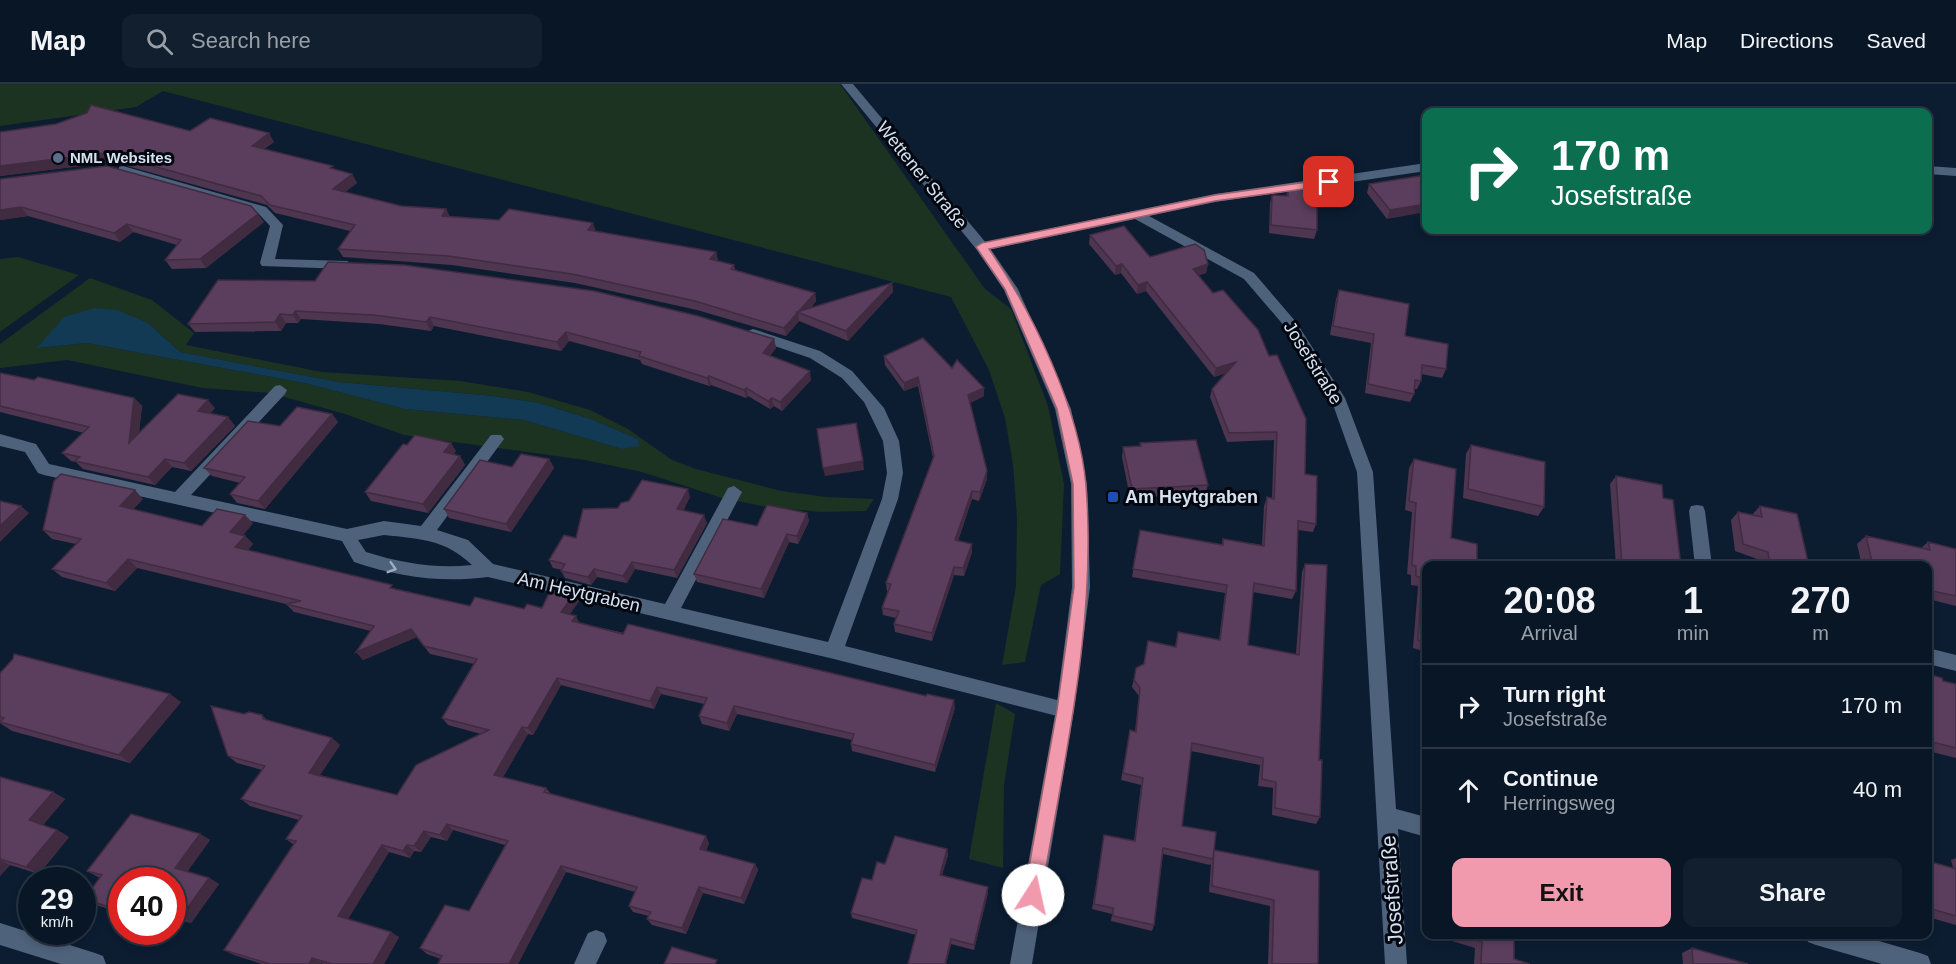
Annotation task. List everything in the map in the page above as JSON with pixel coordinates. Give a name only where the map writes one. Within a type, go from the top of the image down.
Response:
[{"type":"street","name":"Wettener Straße","points":[[847,84],[982,247],[1011,289],[1064,409],[1079,484],[1081,587],[1065,710],[1020,964]]},
{"type":"street","points":[[102,169],[113,168],[262,210],[277,225],[267,263],[361,265]]},
{"type":"street","points":[[982,247],[1134,213],[1215,198],[1422,168]]},
{"type":"street","points":[[1932,170],[1956,172]]},
{"type":"street","name":"Josefstraße","points":[[1134,213],[1249,276],[1291,325],[1338,398],[1365,472],[1396,964]]},
{"type":"street","points":[[734,328],[796,347],[835,365],[861,389],[881,413],[892,443],[895,473],[888,507],[834,651]]},
{"type":"street","points":[[180,497],[280,390]]},
{"type":"street","points":[[425,533],[496,439]]},
{"type":"street","points":[[0,440],[30,448],[44,469],[180,497],[347,536],[384,528],[425,533],[462,545],[488,570]]},
{"type":"street","points":[[669,613],[734,492]]},
{"type":"street","points":[[1697,511],[1703,561]]},
{"type":"street","name":"Am Heytgraben","points":[[347,536],[360,557],[410,573],[457,575],[488,570],[834,651],[1065,710]]},
{"type":"street","points":[[1932,657],[1956,663]]},
{"type":"street","name":"Josefstraße","points":[[1387,816],[1422,826]]},
{"type":"street","points":[[0,934],[95,964]]},
{"type":"street","points":[[1833,939],[1920,964]]},
{"type":"street","points":[[585,964],[596,941]]},
{"type":"green space","points":[[0,84],[840,84],[985,289],[1011,309],[1048,406],[1064,484],[1060,574],[1041,585],[1025,662],[1002,665],[1016,586],[1017,517],[1013,465],[1005,418],[989,370],[951,297],[163,91],[136,107],[0,126]]},
{"type":"green space","points":[[18,257],[79,275],[0,332],[0,259]]},
{"type":"green space","points":[[90,278],[152,300],[194,333],[186,345],[322,372],[460,381],[528,392],[590,410],[628,429],[672,460],[696,469],[781,491],[826,497],[874,499],[866,511],[820,512],[762,506],[722,498],[642,472],[585,460],[404,435],[345,414],[270,393],[203,388],[67,360],[0,368],[0,344]],"holes":[[[148,323],[180,352],[339,382],[493,396],[539,403],[591,419],[638,439],[622,449],[524,420],[405,409],[304,383],[87,343],[38,348]]]},
{"type":"green space","points":[[996,703],[1015,714],[1004,785],[1003,868],[969,859]]},
{"type":"water","points":[[95,308],[117,310],[148,323],[180,352],[339,382],[493,396],[539,403],[591,419],[638,439],[639,446],[622,449],[524,420],[405,409],[304,383],[87,343],[37,348],[64,317]]},
{"type":"building","points":[[91,105],[190,131],[210,118],[269,133],[252,146],[333,166],[330,168],[352,174],[333,189],[401,206],[446,209],[442,216],[499,220],[509,209],[593,223],[588,230],[716,252],[710,259],[734,265],[731,269],[815,293],[784,328],[695,301],[572,274],[448,256],[338,249],[355,225],[270,205],[261,196],[106,153],[0,166],[0,132],[56,124],[87,113]]},
{"type":"building","points":[[107,166],[251,206],[258,214],[200,259],[165,260],[181,240],[127,224],[114,233],[21,207],[0,210],[0,179]]},
{"type":"building","points":[[1422,176],[1422,205],[1390,210],[1369,184]]},
{"type":"building","points":[[1288,188],[1317,192],[1317,230],[1271,225],[1272,195],[1288,196]]},
{"type":"building","points":[[1124,226],[1150,257],[1195,244],[1204,250],[1208,264],[1193,269],[1213,293],[1223,290],[1258,330],[1269,356],[1277,355],[1306,419],[1305,474],[1317,476],[1316,524],[1298,521],[1296,591],[1254,583],[1248,645],[1299,655],[1305,564],[1327,565],[1319,760],[1322,760],[1320,817],[1275,808],[1276,782],[1262,779],[1263,758],[1192,743],[1182,826],[1216,832],[1213,859],[1163,848],[1154,925],[1113,916],[1113,908],[1094,904],[1104,835],[1135,841],[1143,778],[1123,773],[1130,730],[1136,732],[1140,688],[1134,680],[1136,668],[1144,664],[1148,641],[1176,647],[1178,632],[1220,640],[1227,585],[1133,569],[1140,530],[1223,545],[1223,539],[1264,546],[1267,497],[1274,499],[1277,432],[1229,433],[1212,389],[1236,362],[1216,368],[1147,282],[1138,285],[1122,264],[1116,266],[1090,235]]},
{"type":"building","points":[[328,262],[404,265],[594,291],[698,316],[774,339],[763,353],[810,371],[780,402],[772,398],[768,401],[746,388],[744,390],[709,376],[707,378],[639,356],[641,352],[566,332],[557,342],[430,317],[426,322],[374,315],[295,311],[293,315],[280,314],[275,322],[188,324],[218,280],[315,281]]},
{"type":"building","points":[[892,283],[846,331],[797,312]]},
{"type":"building","points":[[1339,290],[1409,304],[1405,336],[1448,344],[1446,369],[1422,365],[1421,381],[1415,380],[1414,394],[1368,384],[1374,334],[1333,326]]},
{"type":"building","points":[[923,338],[952,368],[957,360],[984,388],[968,395],[987,471],[980,492],[972,491],[955,540],[972,544],[963,568],[954,567],[932,633],[894,624],[899,611],[882,608],[891,584],[886,583],[934,456],[918,377],[904,383],[884,356]]},
{"type":"building","points":[[0,373],[34,380],[38,377],[134,398],[129,443],[178,394],[208,400],[198,411],[228,417],[184,463],[165,459],[148,477],[75,461],[80,457],[62,453],[89,427],[0,406]]},
{"type":"building","points":[[297,407],[332,414],[258,501],[230,494],[245,477],[204,468],[248,421],[280,426]]},
{"type":"building","points":[[856,423],[863,461],[823,468],[817,429]]},
{"type":"building","points":[[415,435],[451,443],[444,452],[460,456],[423,504],[365,492],[403,444],[407,445]]},
{"type":"building","points":[[1196,440],[1208,485],[1132,489],[1123,447],[1141,446],[1140,443]]},
{"type":"building","points":[[1471,445],[1545,462],[1544,507],[1468,489]]},
{"type":"building","points":[[521,454],[549,459],[506,524],[444,509],[480,460],[512,467]]},
{"type":"building","points":[[1414,459],[1456,469],[1451,538],[1477,544],[1477,561],[1422,561],[1422,578],[1416,576],[1416,566],[1412,565],[1416,503],[1409,501]]},
{"type":"building","points":[[61,474],[135,490],[120,506],[202,526],[217,509],[245,515],[230,532],[245,536],[235,547],[392,585],[390,588],[470,606],[475,597],[524,609],[527,604],[542,608],[552,587],[575,593],[561,612],[576,616],[572,621],[623,634],[628,624],[926,696],[927,694],[954,700],[935,765],[851,744],[854,734],[734,706],[727,723],[699,716],[707,698],[657,687],[650,701],[557,678],[528,728],[522,727],[494,775],[546,788],[544,792],[706,836],[700,849],[755,864],[741,898],[699,887],[682,928],[647,919],[651,912],[629,906],[637,887],[561,866],[509,964],[438,964],[442,956],[420,948],[445,905],[469,911],[508,841],[447,824],[440,835],[424,831],[414,846],[407,845],[403,851],[382,845],[338,916],[391,932],[373,964],[332,964],[312,958],[309,964],[270,964],[224,950],[296,841],[286,839],[302,816],[241,799],[265,766],[228,756],[211,706],[244,714],[249,712],[262,715],[263,719],[332,738],[309,773],[397,795],[416,765],[489,730],[442,718],[477,659],[424,646],[411,629],[356,652],[374,626],[286,604],[301,601],[128,559],[106,583],[52,569],[81,539],[43,530],[54,481]]},
{"type":"building","points":[[1616,476],[1662,485],[1663,498],[1673,500],[1680,561],[1622,561]]},
{"type":"building","points":[[642,480],[688,489],[677,509],[704,515],[674,570],[632,562],[623,576],[594,569],[588,577],[561,571],[565,564],[549,560],[564,535],[576,538],[583,509],[618,508],[621,503],[629,501]]},
{"type":"building","points":[[0,501],[21,506],[0,526]]},
{"type":"building","points":[[767,505],[807,513],[797,536],[787,534],[761,589],[694,574],[723,519],[757,526]]},
{"type":"building","points":[[1760,506],[1797,514],[1808,561],[1769,561],[1768,552],[1743,544],[1738,512],[1762,517]]},
{"type":"building","points":[[1866,536],[1930,550],[1928,542],[1956,549],[1956,596],[1932,591],[1932,561],[1872,561]]},
{"type":"building","points":[[1422,578],[1422,641],[1418,640]]},
{"type":"building","points":[[14,654],[170,694],[119,755],[0,722],[4,718],[0,717],[0,673],[13,659]]},
{"type":"building","points":[[1932,675],[1956,684],[1956,748],[1932,742]]},
{"type":"building","points":[[0,777],[53,792],[29,820],[57,830],[26,867],[0,859]]},
{"type":"building","points":[[131,814],[200,834],[176,867],[108,867],[108,907],[96,903],[96,883],[102,875],[96,873],[96,867],[90,867]]},
{"type":"building","points":[[895,836],[947,849],[940,875],[988,887],[974,945],[951,939],[945,964],[908,964],[917,930],[851,913],[862,878],[872,880],[877,862],[885,864]]},
{"type":"building","points":[[1214,850],[1319,871],[1318,964],[1272,964],[1274,900],[1212,886]]},
{"type":"building","points":[[1932,862],[1956,869],[1956,916],[1932,909]]},
{"type":"building","points":[[186,871],[209,878],[186,910]]},
{"type":"building","points":[[1473,939],[1514,939],[1514,959],[1530,964],[1481,964],[1482,942]]},
{"type":"building","points":[[672,947],[717,960],[715,964],[664,964]]},
{"type":"building","points":[[1692,948],[1748,964],[1693,964]]},
{"type":"place","name":"NML Websites","points":[[58,158]]},
{"type":"place","name":"Am Heytgraben","points":[[1113,497]]},
{"type":"route","points":[[1033,895],[1065,710],[1081,587],[1079,484],[1064,409],[1011,289],[982,247],[1134,213],[1215,198],[1329,182]]}]
